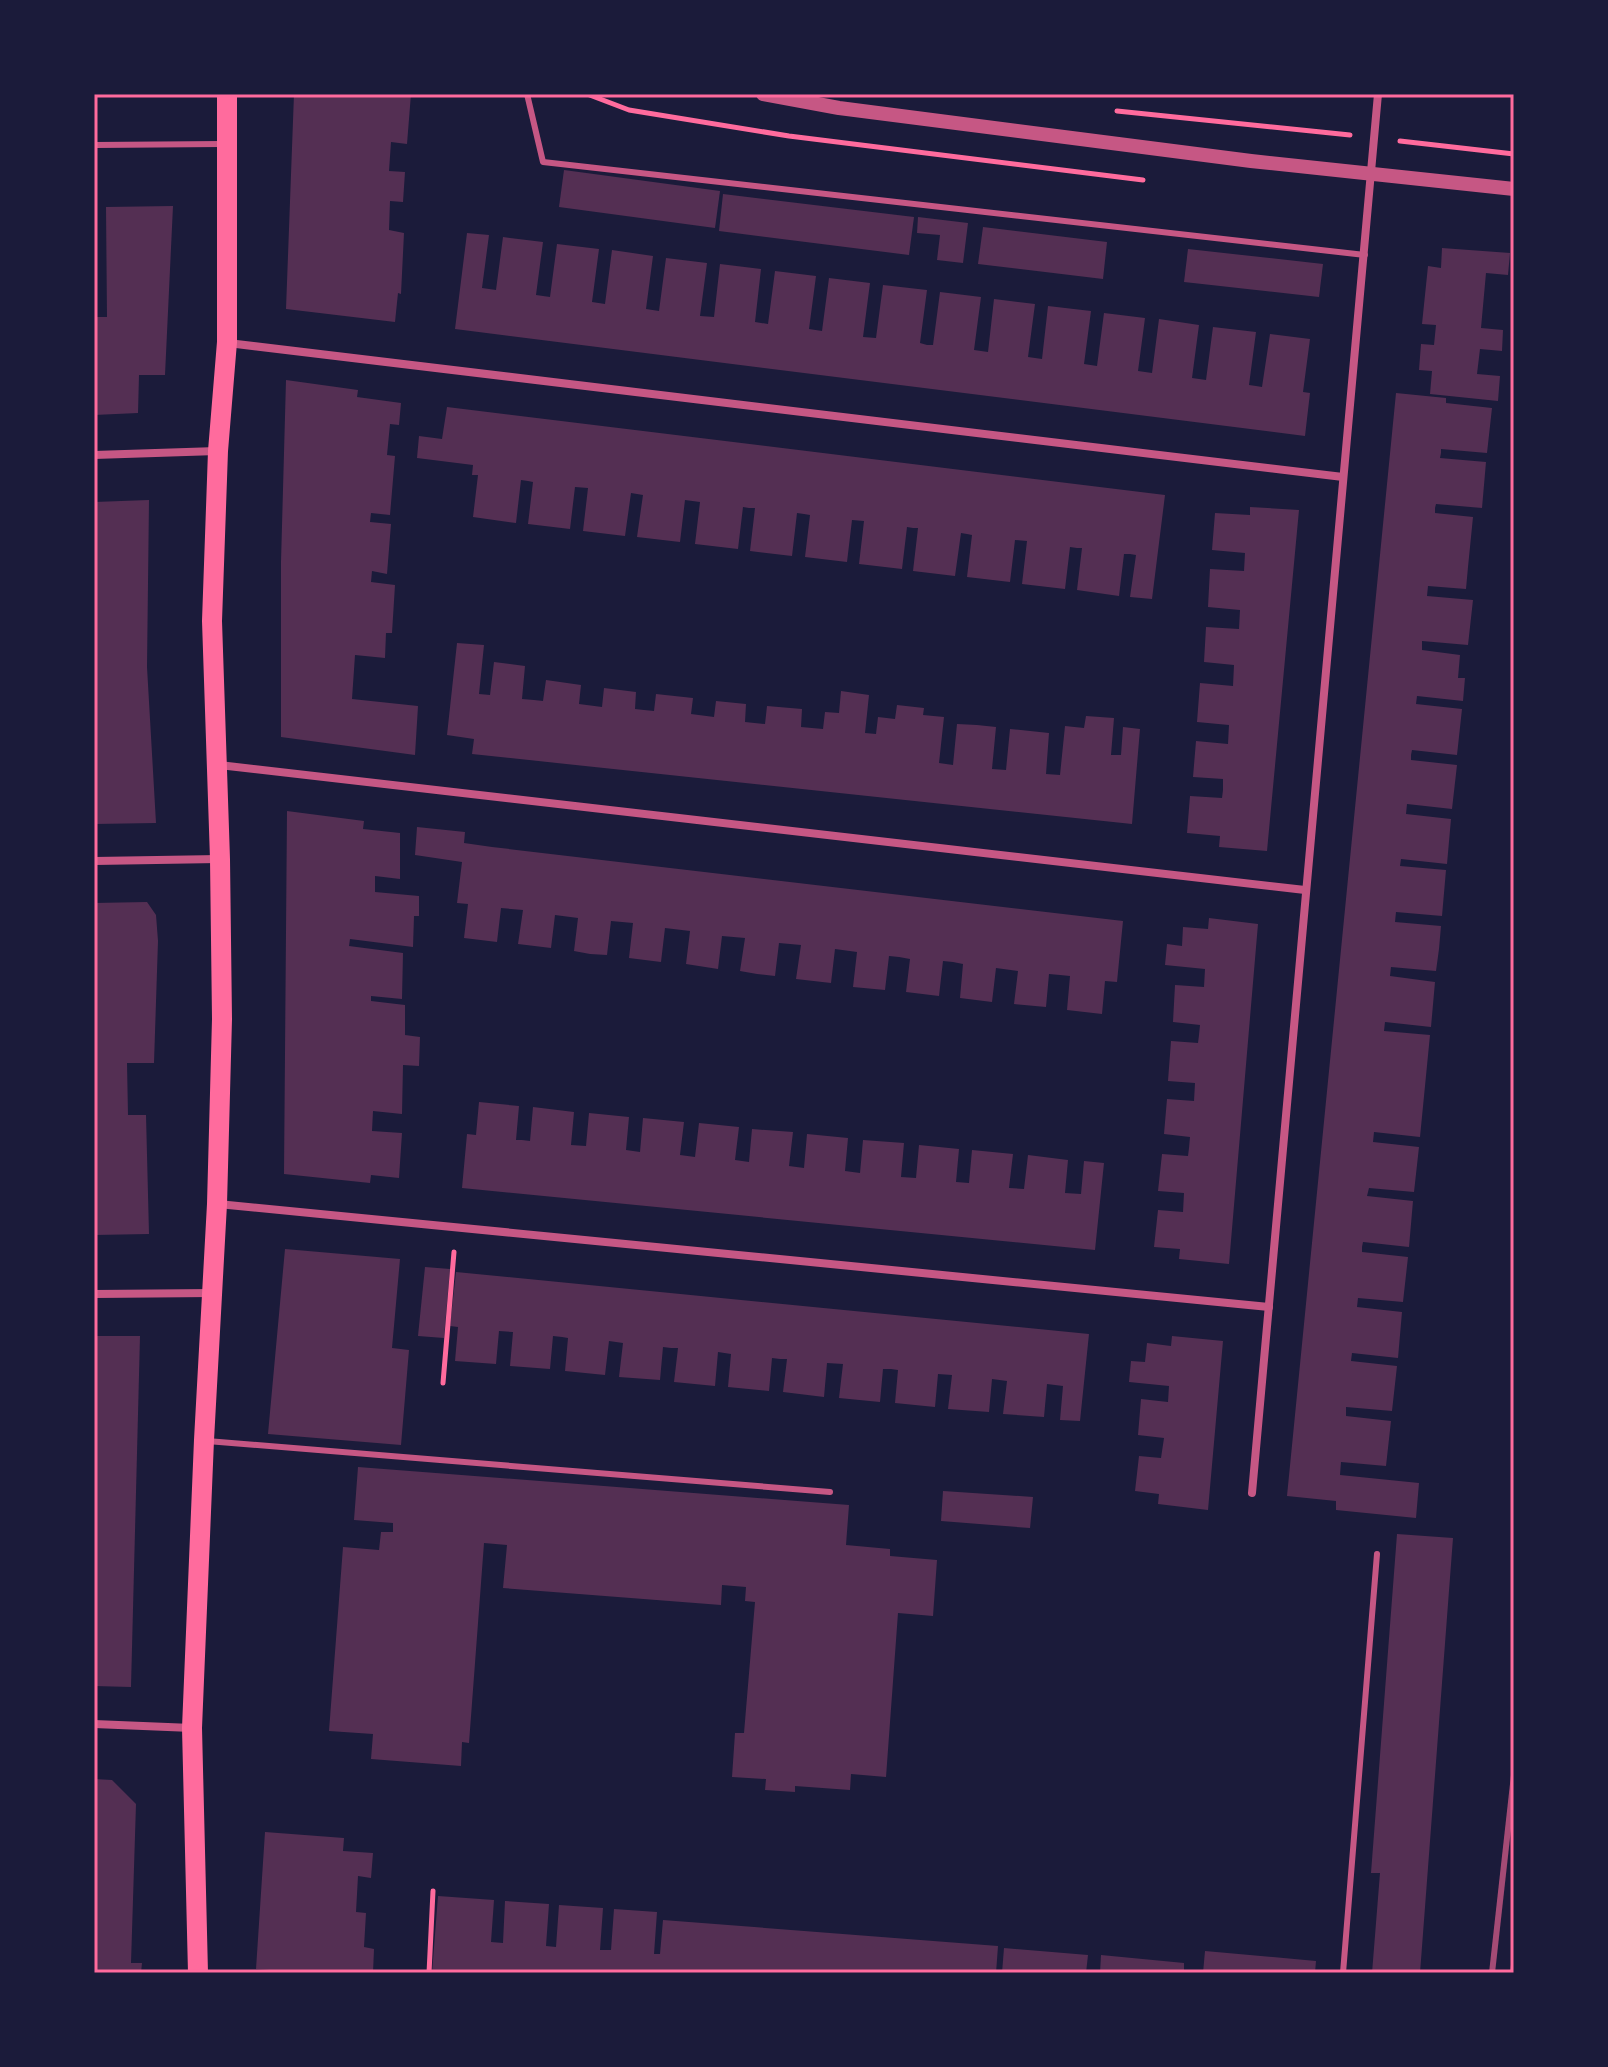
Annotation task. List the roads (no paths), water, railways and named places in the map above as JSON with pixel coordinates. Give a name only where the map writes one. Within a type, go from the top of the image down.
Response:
[{"type":"main road","points":[[198,1973],[192,1728],[217,1204],[222,1019],[212,621],[218,451],[227,342],[227,94]]},
{"type":"street","points":[[763,94],[839,108],[1251,161],[1514,189]]},
{"type":"street","points":[[1252,1493],[1378,94]]},
{"type":"street","points":[[227,342],[1343,477]]},
{"type":"street","points":[[94,455],[218,451]]},
{"type":"street","points":[[218,765],[1305,890]]},
{"type":"street","points":[[94,861],[220,859]]},
{"type":"street","points":[[217,1204],[1269,1307]]},
{"type":"street","points":[[94,1294],[213,1293]]},
{"type":"street","points":[[94,1724],[192,1728]]},
{"type":"lane","points":[[527,94],[543,162],[1365,255]]},
{"type":"lane","points":[[94,145],[227,144]]},
{"type":"lane","points":[[204,1440],[830,1492]]},
{"type":"lane","points":[[1343,1973],[1377,1554]]},
{"type":"railway","points":[[1492,1973],[1514,1775]]},
{"type":"railway","points":[[1513,1973],[1514,1965]]}]
